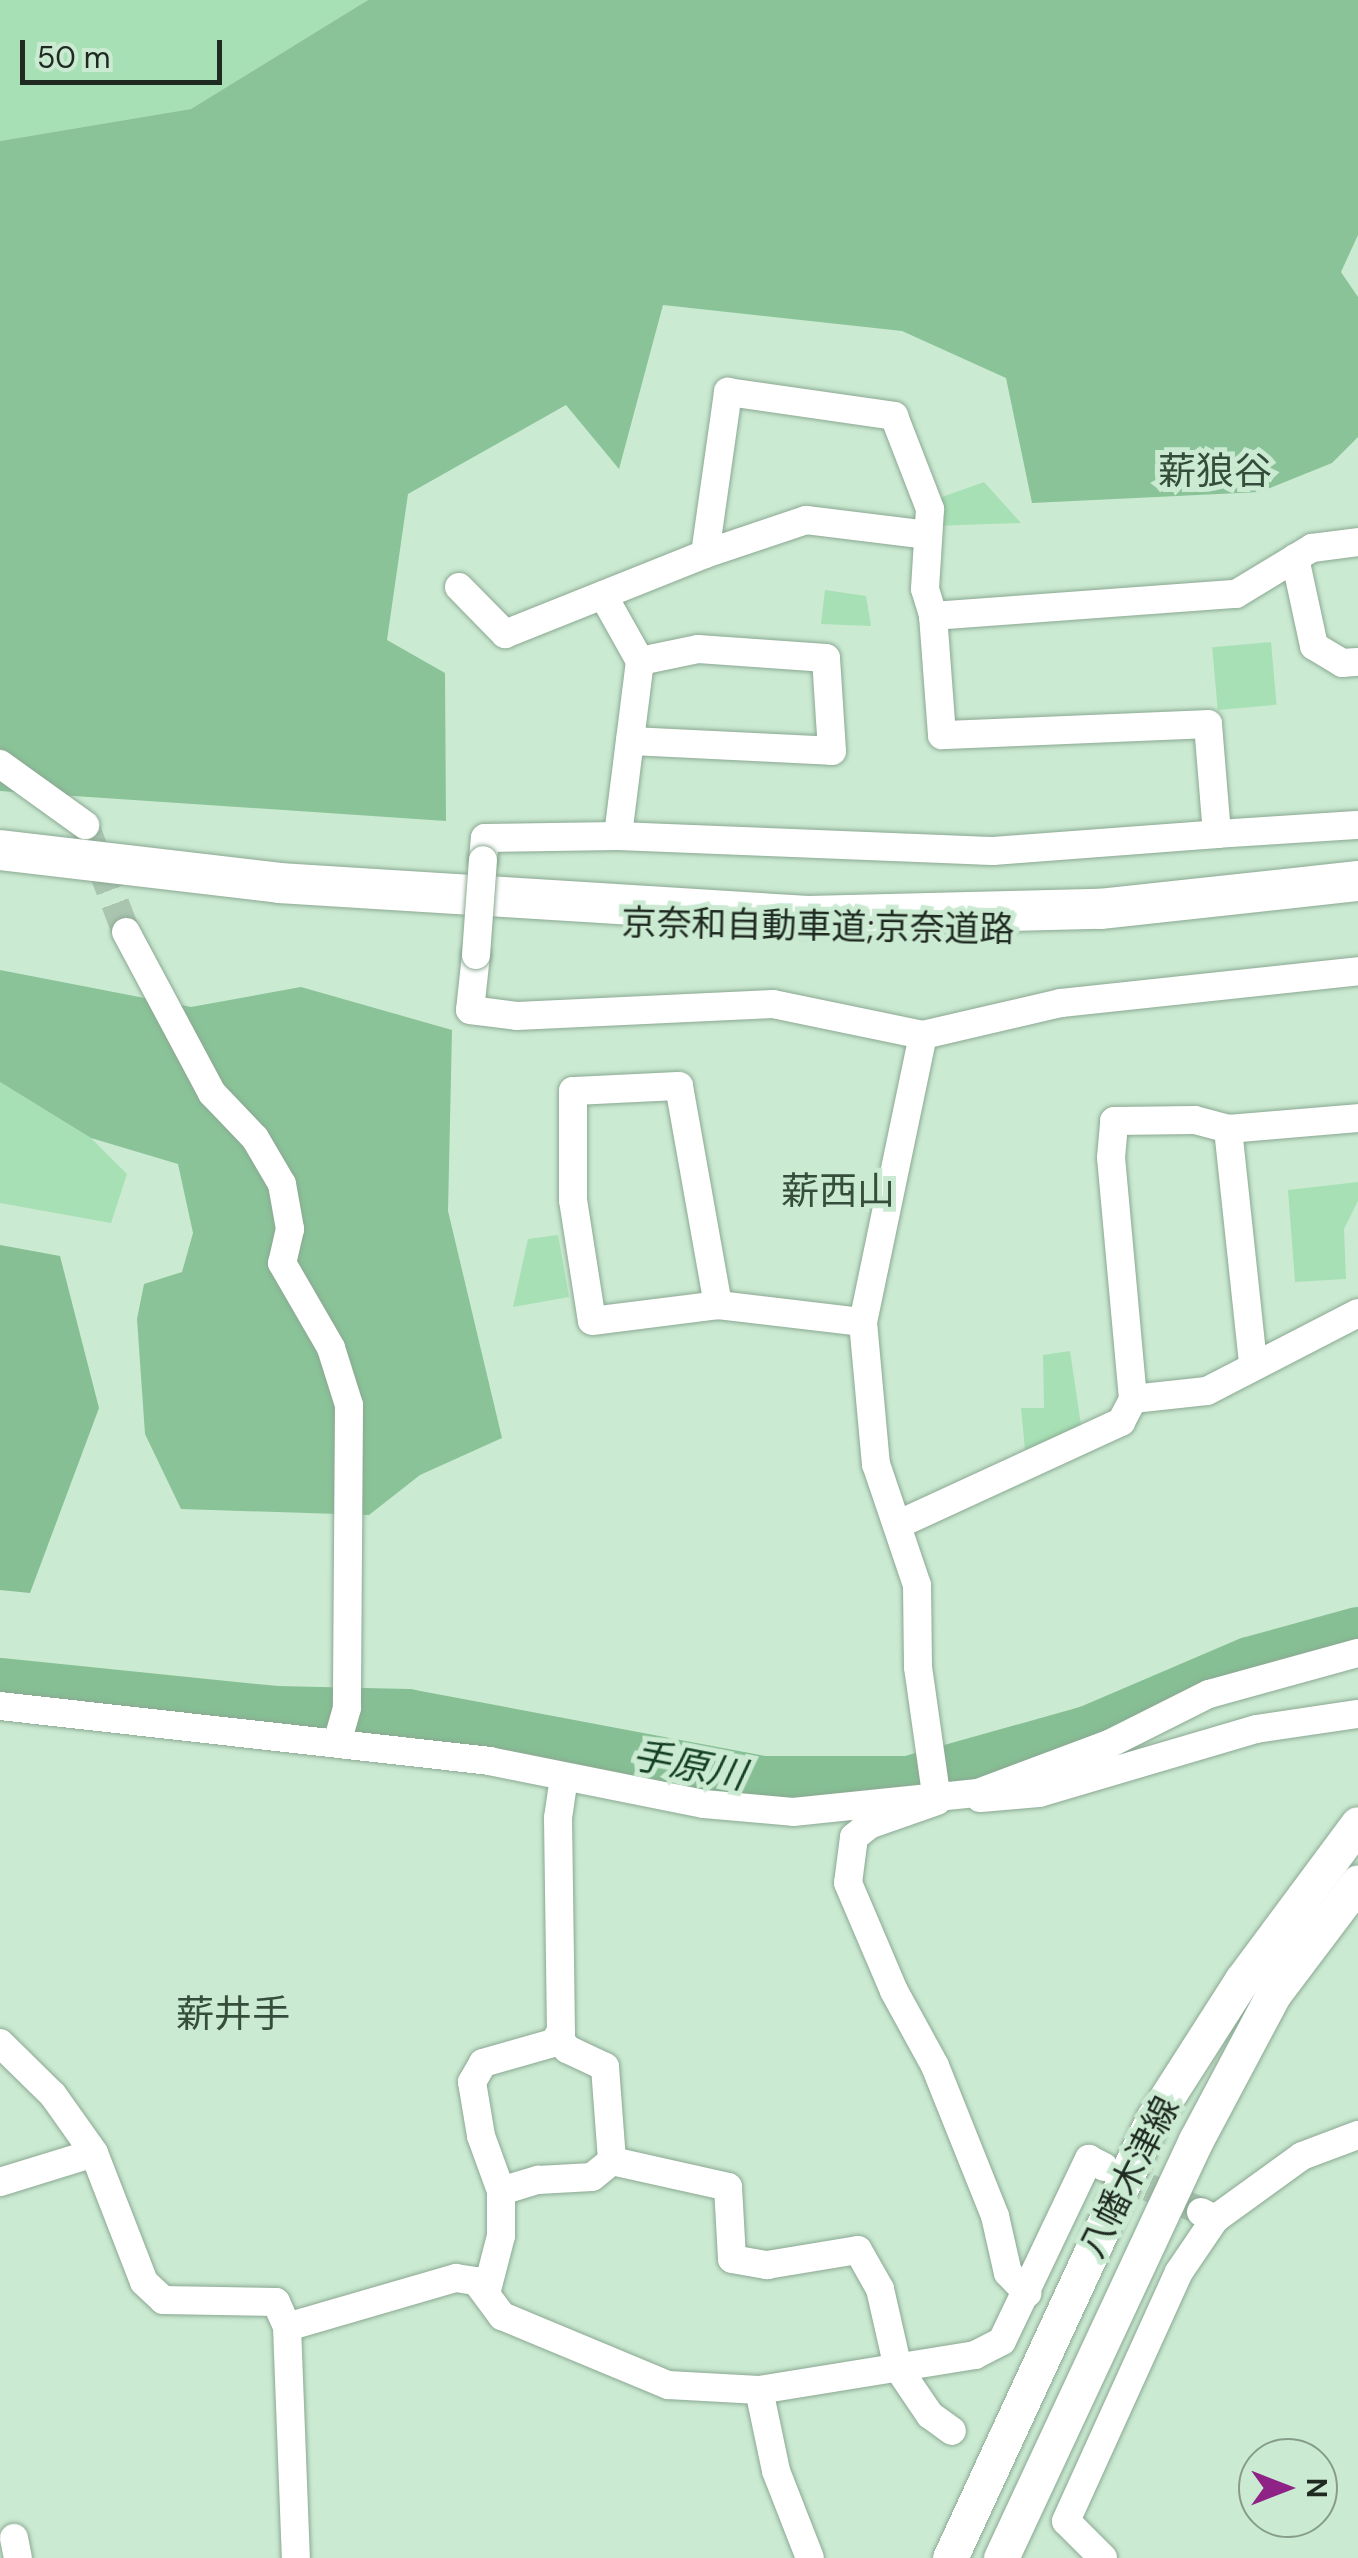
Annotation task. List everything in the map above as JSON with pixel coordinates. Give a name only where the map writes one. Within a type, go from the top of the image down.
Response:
[{"type":"highway","name":"京奈和自動車道;京奈道路","points":[[0,850],[279,883],[808,916],[1100,909],[1358,881]]},
{"type":"highway","name":"京奈和自動車道;京奈道路","points":[[279,883],[410,907],[808,934],[1102,926],[1358,896]]},
{"type":"main road","name":"八幡木津線","points":[[950,2558],[1153,2119],[1242,1980],[1358,1824]]},
{"type":"main road","name":"八幡木津線","points":[[1001,2558],[1196,2140],[1273,1995],[1358,1882]]},
{"type":"street","points":[[705,554],[728,392],[894,416],[930,509],[925,589],[933,616],[934,702],[942,735],[1208,724],[1217,834]]},
{"type":"street","points":[[459,587],[505,634],[705,554],[806,520],[928,535]]},
{"type":"street","points":[[933,616],[1236,594],[1312,548],[1358,542]]},
{"type":"street","points":[[1295,558],[1314,646],[1342,663],[1358,662]]},
{"type":"street","points":[[603,595],[640,661],[618,836]]},
{"type":"street","points":[[630,741],[832,751],[826,658],[698,649],[640,661]]},
{"type":"street","points":[[0,764],[84,825]]},
{"type":"street","points":[[1358,825],[992,851],[618,836],[485,838],[470,1010],[517,1016],[773,1004],[923,1035],[1062,1002],[1358,971]]},
{"type":"street","points":[[126,932],[212,1093],[255,1138],[282,1184],[290,1229],[282,1263],[331,1348],[349,1405],[348,1708],[337,1742]]},
{"type":"street","points":[[923,1035],[863,1322],[876,1464],[918,1586],[918,1667],[929,1736],[945,1795]]},
{"type":"street","points":[[718,1305],[679,1086],[573,1091],[573,1200],[592,1321],[718,1305],[863,1322]]},
{"type":"street","points":[[897,1525],[1121,1422],[1133,1399],[1111,1158],[1114,1121],[1195,1120],[1228,1129],[1358,1118]]},
{"type":"street","points":[[1228,1129],[1253,1362]]},
{"type":"street","points":[[1133,1399],[1207,1391],[1253,1362],[1358,1313]]},
{"type":"street","points":[[1027,2293],[1008,2273],[995,2216],[936,2066],[894,1991],[848,1883],[854,1838],[869,1825],[945,1795],[1109,1744],[1209,1694],[1358,1653]]},
{"type":"street","points":[[0,1706],[124,1725],[337,1742],[489,1760],[704,1804],[793,1812],[945,1795],[1000,1801],[1256,1730],[1358,1714]]},
{"type":"street","points":[[564,1777],[558,1818],[558,2036],[567,2050],[605,2066],[612,2161]]},
{"type":"street","points":[[486,2290],[502,2236],[502,2190],[481,2136],[472,2082],[483,2063],[558,2036]]},
{"type":"street","points":[[0,2043],[52,2095],[94,2153],[144,2282],[163,2300],[276,2302],[287,2327],[296,2558]]},
{"type":"street","points":[[1103,2558],[1066,2521],[1207,2215],[1302,2156],[1358,2134]]},
{"type":"street","points":[[0,2182],[94,2153]]},
{"type":"street","points":[[287,2327],[366,2309],[428,2282],[476,2282],[486,2290],[502,2316],[644,2380],[760,2390],[975,2355],[1002,2341],[1090,2159],[1104,2168]]},
{"type":"street","points":[[502,2190],[538,2180],[592,2177],[612,2161]]},
{"type":"street","points":[[612,2161],[728,2187],[726,2252],[732,2259],[767,2265],[858,2250],[880,2289],[898,2368],[930,2415],[952,2431]]},
{"type":"street","points":[[760,2390],[776,2471],[810,2558]]},
{"type":"shaded area","points":[[0,0],[368,0],[191,109],[0,141]]},
{"type":"shaded area","points":[[368,0],[1358,0],[1358,235],[1341,272],[1358,297],[1358,437],[1332,463],[1260,492],[1032,503],[1006,378],[902,331],[663,305],[619,469],[566,405],[408,494],[387,640],[445,673],[446,821],[0,791],[0,141],[191,109]]},
{"type":"shaded area","points":[[984,482],[1021,523],[933,526],[931,501]]},
{"type":"shaded area","points":[[825,590],[866,596],[871,626],[821,624]]},
{"type":"shaded area","points":[[1271,642],[1276,705],[1218,710],[1212,647]]},
{"type":"shaded area","points":[[0,970],[191,1007],[301,987],[452,1030],[448,1211],[502,1438],[420,1475],[369,1515],[181,1509],[145,1434],[137,1319],[144,1284],[182,1272],[193,1233],[178,1164],[91,1138],[0,1082]]},
{"type":"shaded area","points":[[0,1082],[91,1138],[127,1174],[111,1223],[0,1203]]},
{"type":"shaded area","points":[[1358,1182],[1358,1201],[1344,1229],[1346,1279],[1295,1282],[1288,1190]]},
{"type":"shaded area","points":[[558,1235],[569,1297],[513,1307],[528,1239]]},
{"type":"shaded area","points":[[0,1245],[60,1256],[99,1408],[30,1593],[0,1590]]},
{"type":"shaded area","points":[[1070,1351],[1081,1425],[1025,1450],[1021,1408],[1044,1408],[1043,1355]]},
{"type":"waterway","name":"手原川","points":[[0,1682],[276,1710],[408,1713],[761,1780],[908,1780],[1087,1730],[1249,1661],[1358,1631]]},
{"type":"tunnel","points":[[85,825],[126,932]]},
{"type":"tunnel","points":[[1110,2170],[1200,2211]]},
{"type":"district","name":"薪狼谷","points":[[1215,472]]},
{"type":"district","name":"薪西山","points":[[838,1192]]},
{"type":"district","name":"薪井手","points":[[233,2015]]}]
